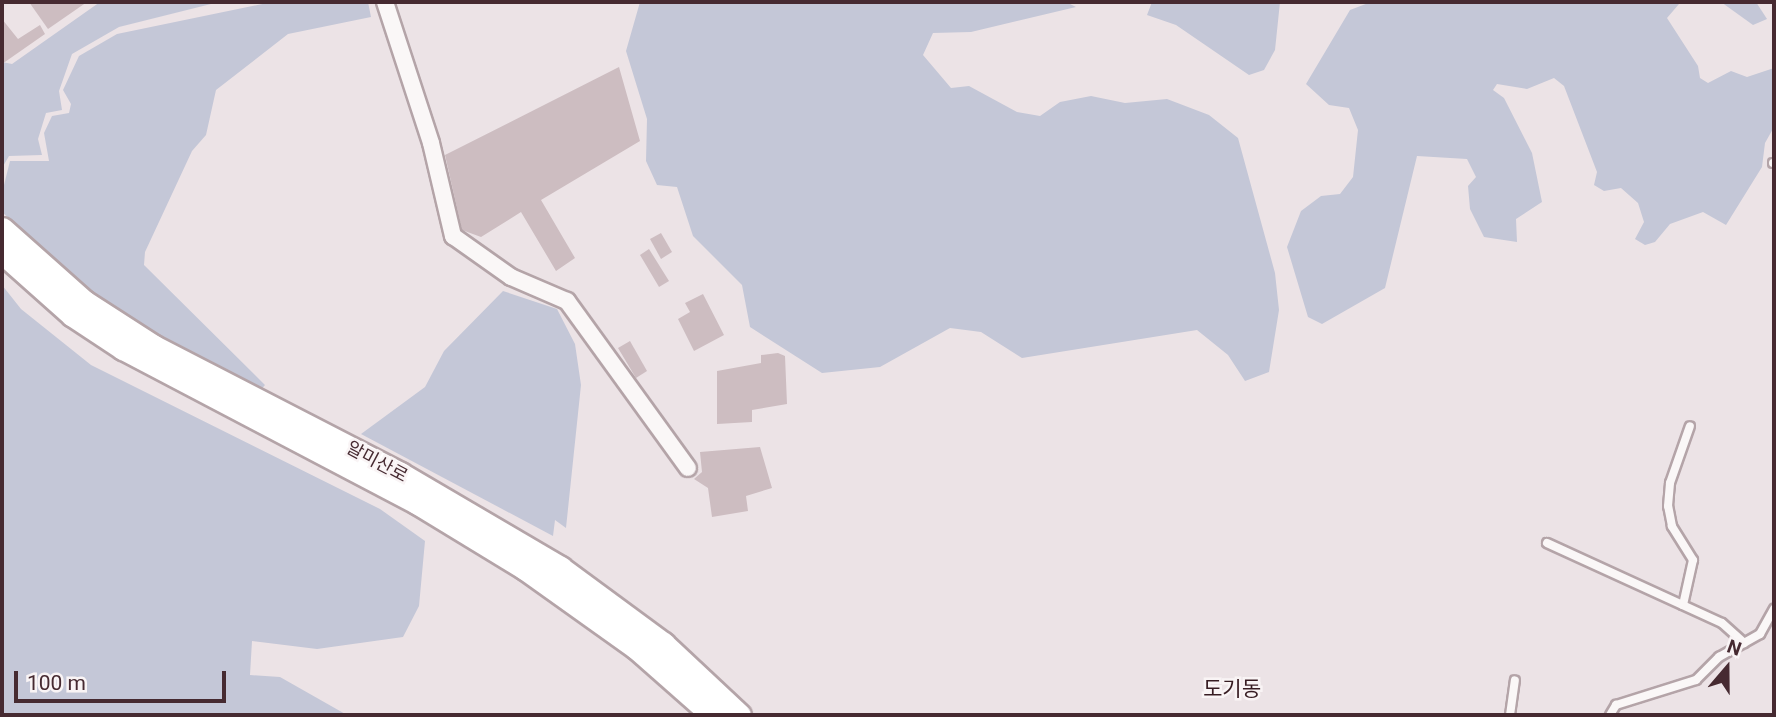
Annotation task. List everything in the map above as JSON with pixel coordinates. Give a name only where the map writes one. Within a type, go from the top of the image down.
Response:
[{"type":"main road","name":"알미산로","points":[[2,229],[84,302],[154,347],[400,474],[560,568],[663,644],[739,715]]},
{"type":"main road","name":"알미산로","points":[[2,252],[73,315],[123,348],[418,503],[525,568],[637,648],[713,715]]},
{"type":"street","points":[[384,2],[431,143],[453,236],[510,276],[567,300],[688,468]]},
{"type":"lane","points":[[1683,605],[1693,560],[1672,526],[1668,506],[1670,483],[1690,426]]},
{"type":"lane","points":[[1547,544],[1723,623],[1744,643]]},
{"type":"lane","points":[[1610,715],[1616,705],[1696,680],[1718,657],[1760,634],[1774,609]]},
{"type":"lane","points":[[1510,715],[1515,680]]},
{"type":"shaded area","points":[[100,2],[219,2],[119,27],[72,54],[59,91],[62,110],[46,113],[38,139],[42,155],[9,156],[2,168],[2,62],[12,64]]},
{"type":"shaded area","points":[[272,2],[368,2],[371,17],[288,34],[216,90],[206,135],[192,151],[145,252],[144,265],[265,385],[258,393],[96,299],[2,212],[2,193],[10,161],[49,161],[44,133],[52,116],[69,113],[71,104],[63,90],[79,56],[117,34]]},
{"type":"shaded area","points":[[640,2],[1066,2],[1076,7],[971,32],[933,33],[923,55],[951,88],[969,86],[1017,112],[1040,116],[1060,102],[1091,96],[1125,103],[1167,99],[1209,115],[1238,138],[1275,273],[1279,310],[1269,372],[1245,381],[1228,355],[1197,330],[1022,358],[981,332],[950,328],[880,367],[822,373],[750,327],[742,285],[693,236],[677,187],[657,185],[646,161],[647,119],[626,51]]},
{"type":"shaded area","points":[[1152,2],[1280,2],[1275,50],[1264,70],[1249,75],[1176,25],[1147,15]]},
{"type":"shaded area","points":[[1371,2],[1692,2],[1679,4],[1667,18],[1698,66],[1700,78],[1708,83],[1731,71],[1747,77],[1774,68],[1774,127],[1765,143],[1762,167],[1726,225],[1703,212],[1670,224],[1655,242],[1645,245],[1635,239],[1644,222],[1638,203],[1621,188],[1604,191],[1594,185],[1597,172],[1564,86],[1554,78],[1527,89],[1497,84],[1493,90],[1504,98],[1532,153],[1542,202],[1516,219],[1517,242],[1484,237],[1470,209],[1468,186],[1476,177],[1467,159],[1417,156],[1385,288],[1322,324],[1308,317],[1287,247],[1301,211],[1321,196],[1340,194],[1353,177],[1358,130],[1349,108],[1329,105],[1306,84],[1350,10]]},
{"type":"shaded area","points":[[1721,2],[1756,2],[1767,19],[1753,25]]},
{"type":"shaded area","points":[[2,285],[21,309],[91,365],[380,509],[425,541],[419,606],[403,637],[317,649],[252,641],[250,675],[280,677],[347,715],[2,715]]},
{"type":"shaded area","points":[[503,291],[557,309],[575,344],[581,385],[566,528],[555,520],[553,536],[361,434],[425,387],[444,351]]},
{"type":"building","points":[[29,2],[87,2],[48,29]]},
{"type":"building","points":[[2,19],[18,39],[40,25],[45,34],[2,64]]},
{"type":"building","points":[[619,67],[640,141],[541,200],[575,258],[556,271],[521,212],[481,237],[462,230],[445,155]]},
{"type":"building","points":[[661,233],[672,252],[661,259],[650,239]]},
{"type":"building","points":[[649,249],[669,281],[659,287],[640,255]]},
{"type":"building","points":[[703,294],[724,335],[694,351],[678,319],[690,312],[685,303]]},
{"type":"building","points":[[630,341],[647,371],[636,378],[618,348]]},
{"type":"building","points":[[778,353],[785,356],[787,404],[752,410],[752,422],[717,424],[717,371],[761,363],[761,355]]},
{"type":"building","points":[[760,447],[772,488],[746,496],[748,511],[712,517],[708,488],[694,479],[702,472],[700,452]]},
{"type":"district","name":"도기동","points":[[1232,689]]}]
